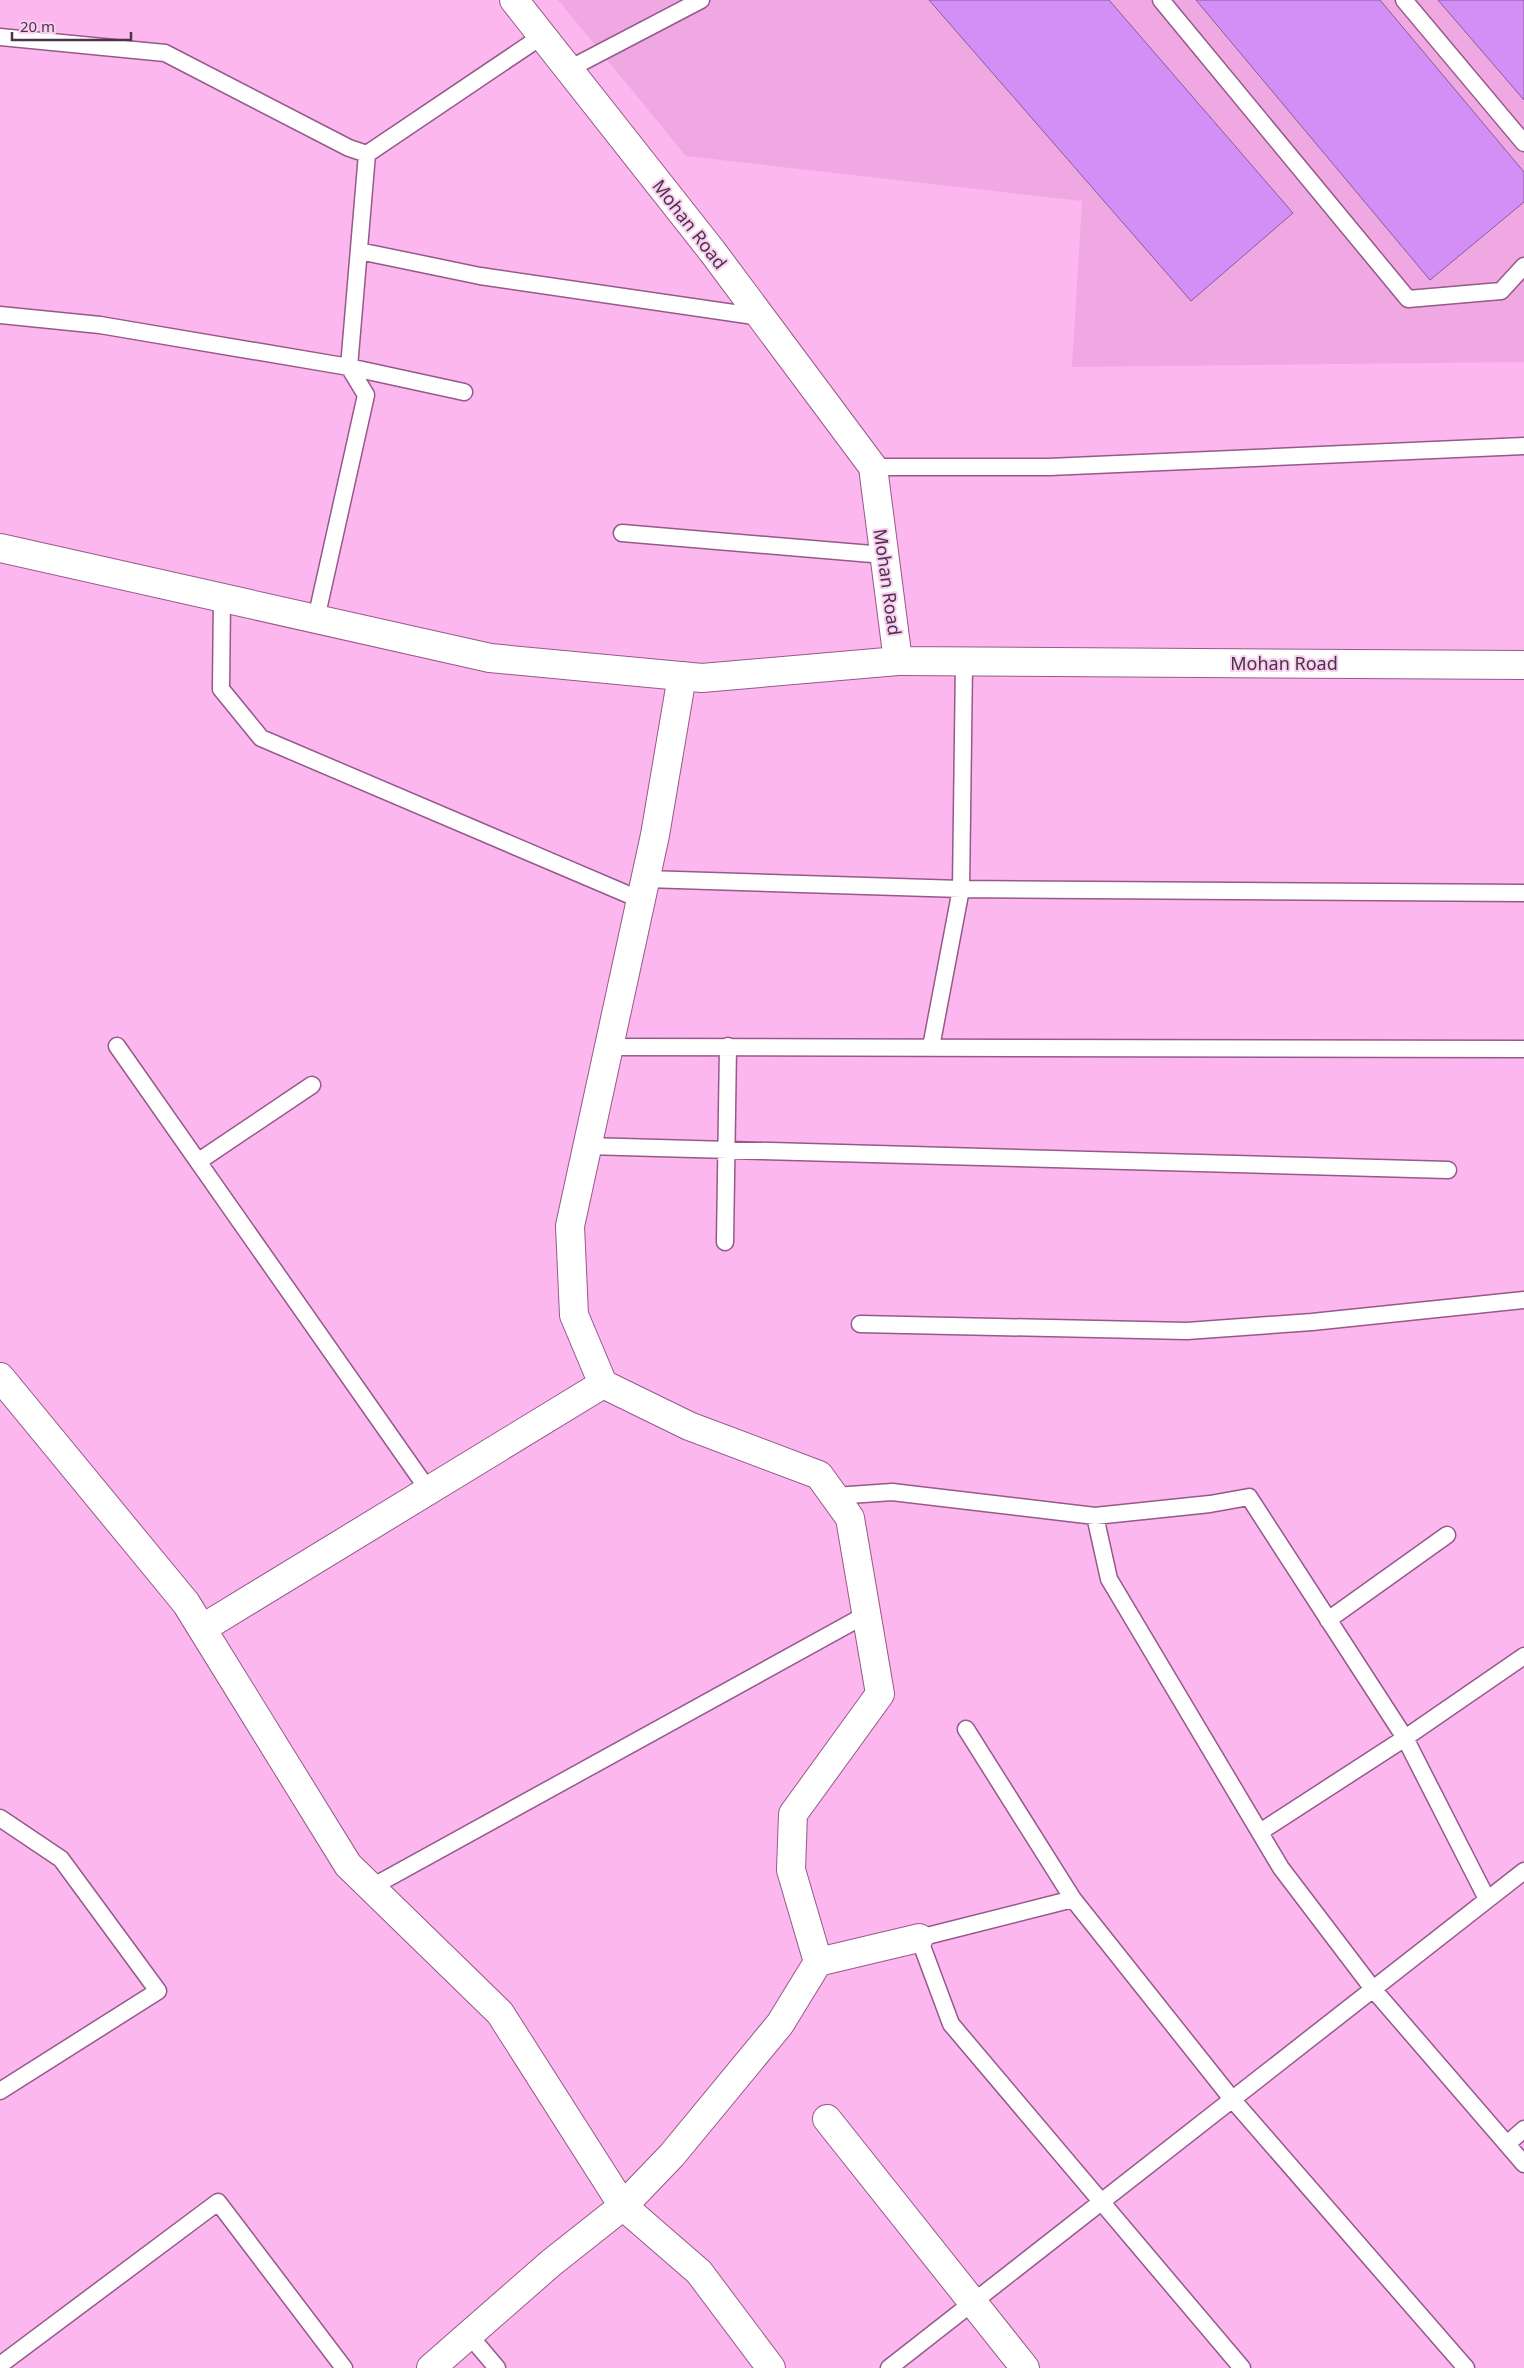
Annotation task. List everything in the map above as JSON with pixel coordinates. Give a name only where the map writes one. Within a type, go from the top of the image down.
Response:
[{"type":"street","name":"Mohan Road","points":[[514,0],[761,317],[873,467],[898,661],[1524,665]]},
{"type":"street","points":[[0,548],[490,658],[702,678],[898,661]]},
{"type":"street","points":[[682,676],[644,889],[570,1226],[574,1315],[603,1384],[689,1426],[819,1475],[850,1518],[880,1694],[793,1814],[791,1870],[818,1962]]},
{"type":"street","points":[[0,1377],[186,1603],[348,1866],[500,2013],[622,2206],[699,2272],[771,2368]]},
{"type":"street","points":[[203,1628],[603,1384]]},
{"type":"street","points":[[431,2368],[470,2336],[551,2263],[622,2206],[672,2155],[780,2024],[818,1962],[919,1938]]},
{"type":"street","points":[[827,2119],[1025,2368]]},
{"type":"lane","points":[[569,69],[701,0]]},
{"type":"lane","points":[[1161,0],[1408,299],[1501,291],[1524,266]]},
{"type":"lane","points":[[1404,0],[1524,143]]},
{"type":"lane","points":[[367,154],[542,36]]},
{"type":"lane","points":[[0,37],[165,53],[349,148],[367,154]]},
{"type":"lane","points":[[316,619],[366,394],[349,367],[367,154]]},
{"type":"lane","points":[[359,251],[480,276],[761,317]]},
{"type":"lane","points":[[0,315],[100,325],[349,367],[464,392]]},
{"type":"lane","points":[[873,467],[1049,467],[1524,446]]},
{"type":"lane","points":[[622,533],[884,555]]},
{"type":"lane","points":[[222,598],[221,689],[261,738],[644,889],[961,888],[1524,893]]},
{"type":"lane","points":[[931,1047],[961,888],[964,662]]},
{"type":"lane","points":[[117,1046],[429,1491]]},
{"type":"lane","points":[[725,1242],[728,1046]]},
{"type":"lane","points":[[609,1047],[1524,1049]]},
{"type":"lane","points":[[199,1162],[312,1085]]},
{"type":"lane","points":[[587,1146],[1448,1170]]},
{"type":"lane","points":[[860,1324],[1188,1331],[1312,1322],[1524,1300]]},
{"type":"lane","points":[[835,1496],[892,1492],[1095,1516],[1210,1504],[1249,1497],[1405,1738],[1487,1899]]},
{"type":"lane","points":[[1095,1516],[1109,1579],[1281,1868],[1373,1989],[1524,2164]]},
{"type":"lane","points":[[1328,1620],[1447,1535]]},
{"type":"lane","points":[[370,1888],[867,1614]]},
{"type":"lane","points":[[1260,1832],[1405,1738],[1524,1656]]},
{"type":"lane","points":[[966,1728],[1073,1899],[1232,2099],[1466,2368]]},
{"type":"lane","points":[[0,1818],[61,1860],[158,1991],[0,2091]]},
{"type":"lane","points":[[890,2368],[1524,1870]]},
{"type":"lane","points":[[1073,1899],[919,1938],[951,2024],[1100,2203],[1242,2368]]},
{"type":"lane","points":[[1507,2144],[1524,2129]]},
{"type":"lane","points":[[0,2365],[218,2202],[344,2368]]},
{"type":"lane","points":[[470,2336],[498,2368]]},
{"type":"shaded area","points":[[558,0],[1524,0],[1524,362],[1072,367],[1082,201],[686,156]]},
{"type":"building","points":[[929,0],[1109,0],[1293,213],[1191,301]]},
{"type":"building","points":[[1196,0],[1380,0],[1524,172],[1524,202],[1430,280]]},
{"type":"building","points":[[1438,0],[1524,0],[1524,100]]}]
